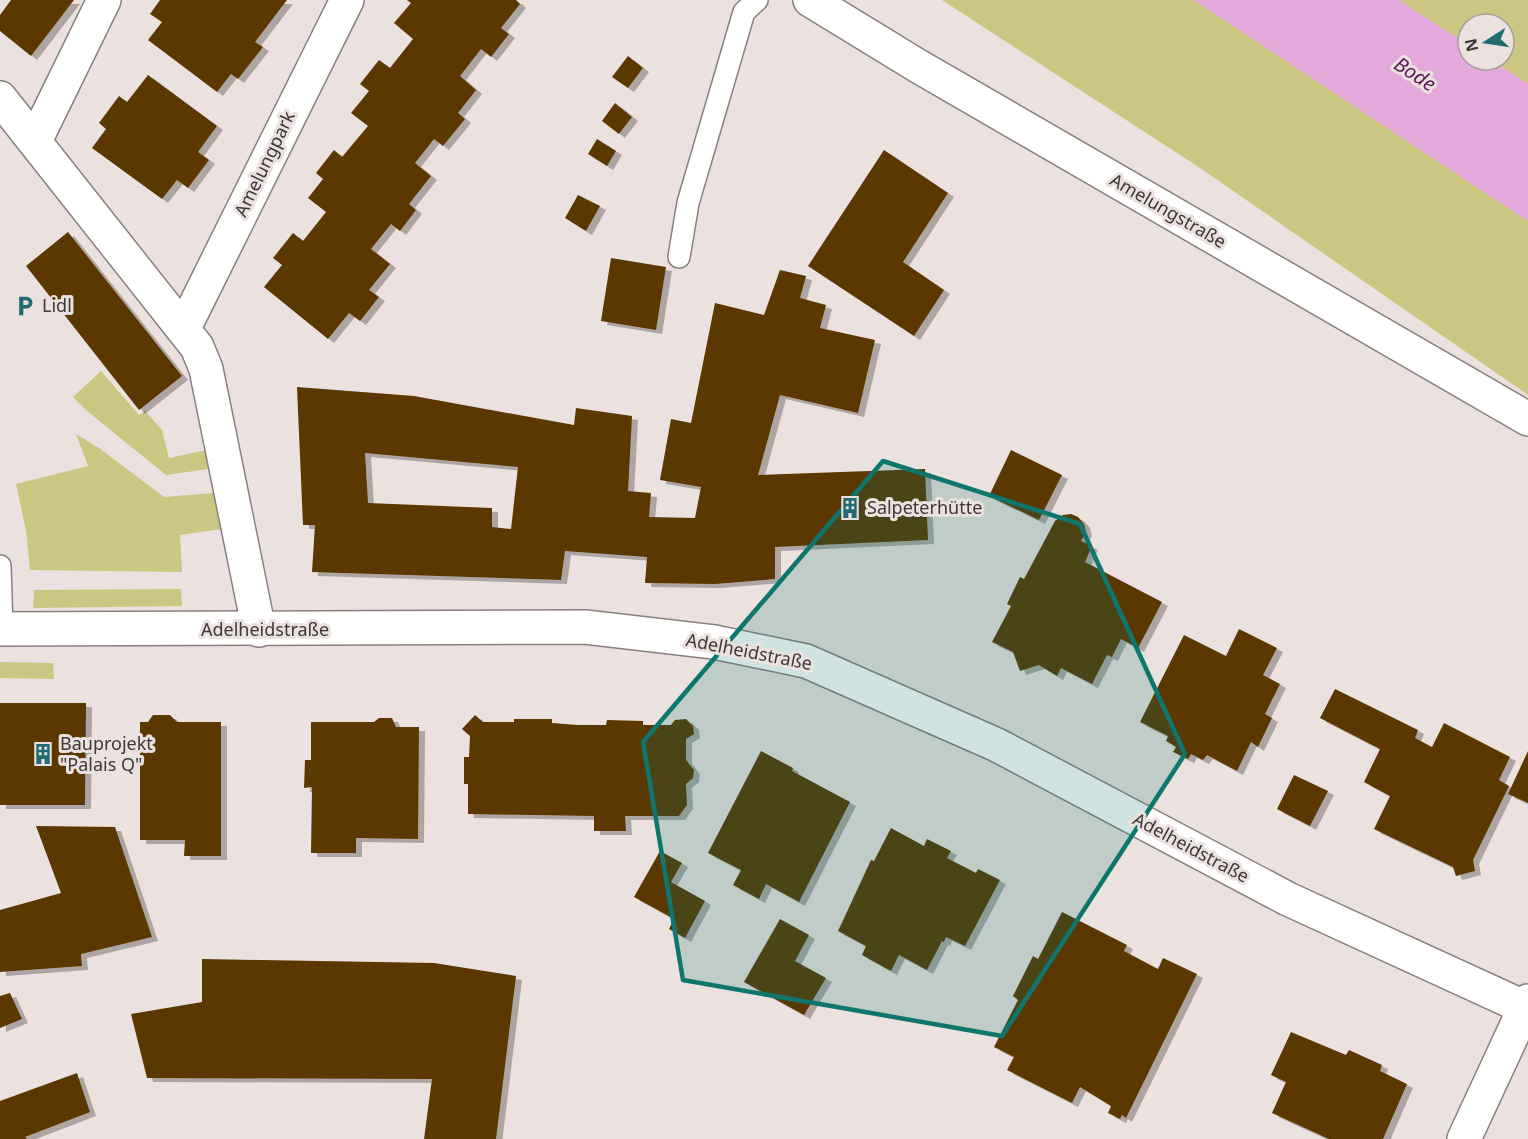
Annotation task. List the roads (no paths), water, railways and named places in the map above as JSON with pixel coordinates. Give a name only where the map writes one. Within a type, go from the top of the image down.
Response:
[{"type":"street","points":[[35,141],[104,0]]},
{"type":"street","name":"Amelungpark","points":[[184,328],[347,0]]},
{"type":"street","name":"Amelungstraße","points":[[810,0],[918,66],[1528,420]]},
{"type":"street","points":[[0,98],[197,346],[206,369],[259,630]]},
{"type":"street","name":"Adelheidstraße","points":[[1,629],[259,630],[585,627],[714,642],[806,661],[997,745],[1288,899],[1527,1006]]},
{"type":"street","points":[[1464,1139],[1527,1006]]},
{"type":"lane","points":[[679,256],[688,203],[744,12],[757,0]]},
{"type":"lane","points":[[0,566],[1,629]]},
{"type":"water","name":"Bode","points":[[1194,0],[1399,0],[1456,37],[1456,72],[1510,72],[1528,84],[1528,221]]},
{"type":"place","name":"Lidl","points":[[25,306]]},
{"type":"place","name":"Salpeterhütte","points":[[850,508]]},
{"type":"place","name":"Bauprojekt \"Palais Q\"","points":[[43,754]]}]
